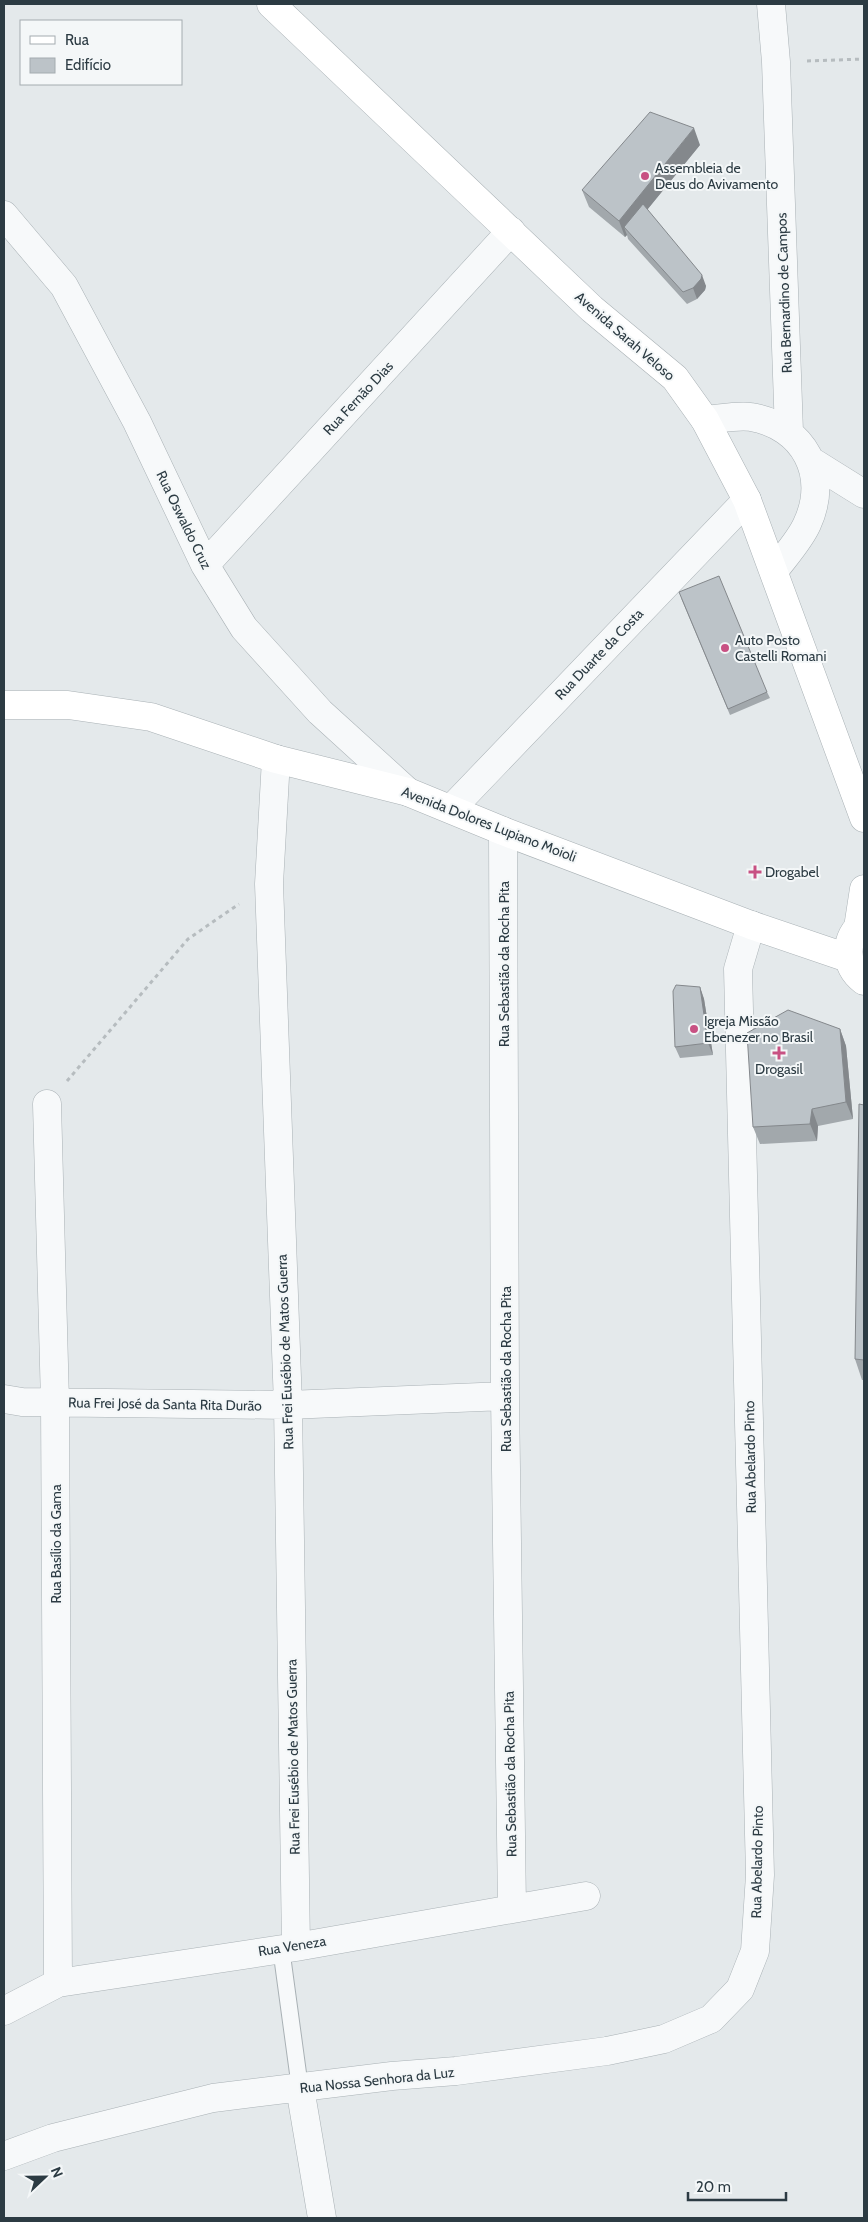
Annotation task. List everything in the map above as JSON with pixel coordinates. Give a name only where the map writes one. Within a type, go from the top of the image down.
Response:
[{"type":"main road","name":"Avenida Sarah Veloso","points":[[271,4],[592,310],[675,378],[705,420],[747,500],[864,818]]},
{"type":"main road","name":"Avenida Dolores Lupiano Moioli","points":[[4,705],[68,705],[151,717],[276,759],[408,792],[751,925],[848,958]]},
{"type":"main road","points":[[864,889],[861,925],[851,936],[848,947],[848,958],[858,976],[864,981]]},
{"type":"street","name":"Rua Bernardino de Campos","points":[[770,4],[776,62],[789,432]]},
{"type":"street","name":"Rua Oswaldo Cruz","points":[[4,215],[64,286],[137,422],[204,565],[244,628],[320,712],[408,792]]},
{"type":"street","name":"Rua Fernão Dias","points":[[204,565],[511,231]]},
{"type":"street","points":[[705,420],[750,417],[770,423],[789,432],[802,445],[811,461],[814,482],[814,504],[807,525],[774,571]]},
{"type":"street","points":[[811,461],[864,494]]},
{"type":"street","name":"Rua Duarte da Costa","points":[[451,809],[747,500]]},
{"type":"street","name":"Rua Frei Eusébio de Matos Guerra","points":[[276,759],[269,884],[288,1405],[288,1947]]},
{"type":"street","name":"Rua Sebastião da Rocha Pita","points":[[503,830],[505,1396],[512,1908]]},
{"type":"street","name":"Rua Abelardo Pinto","points":[[740,1989],[755,1951],[760,1874],[738,969],[751,925]]},
{"type":"street","name":"Rua Basílio da Gama","points":[[47,1104],[55,1402],[58,1983]]},
{"type":"street","name":"Rua Frei José da Santa Rita Durão","points":[[4,1400],[288,1405],[505,1396]]},
{"type":"street","name":"Rua Veneza","points":[[4,2011],[58,1983],[288,1947],[586,1896]]},
{"type":"street","name":"Rua Nossa Senhora da Luz","points":[[4,2156],[53,2138],[213,2098],[532,2061],[607,2051],[664,2039],[711,2019],[740,1989]]},
{"type":"street","points":[[300,2088],[322,2218]]},
{"type":"lane","points":[[288,1947],[300,2088]]},
{"type":"path","points":[[776,62],[864,59]]},
{"type":"path","points":[[47,1104],[188,939],[269,884]]},
{"type":"building","points":[[650,112],[694,128],[619,221],[582,190]]},
{"type":"building","points":[[643,204],[702,275],[693,288],[683,292],[624,227]]},
{"type":"building","name":"Auto Posto Castelli Romani","points":[[719,576],[767,692],[728,709],[679,592]]},
{"type":"building","name":"Igreja Missão Ebenezer no Brasil","points":[[676,985],[700,987],[708,1043],[675,1047],[673,991]]},
{"type":"building","points":[[788,1010],[840,1029],[846,1102],[812,1109],[810,1124],[753,1127],[747,1033]]},
{"type":"building","points":[[859,1104],[864,1105],[864,1360],[855,1359]]},
{"type":"place","name":"Assembleia de Deus do Avivamento","points":[[645,176]]},
{"type":"place","name":"Auto Posto Castelli Romani","points":[[725,648]]},
{"type":"place","name":"Drogabel","points":[[755,872]]},
{"type":"place","name":"Igreja Missão Ebenezer no Brasil","points":[[694,1029]]},
{"type":"place","name":"Drogasil","points":[[779,1053]]}]
